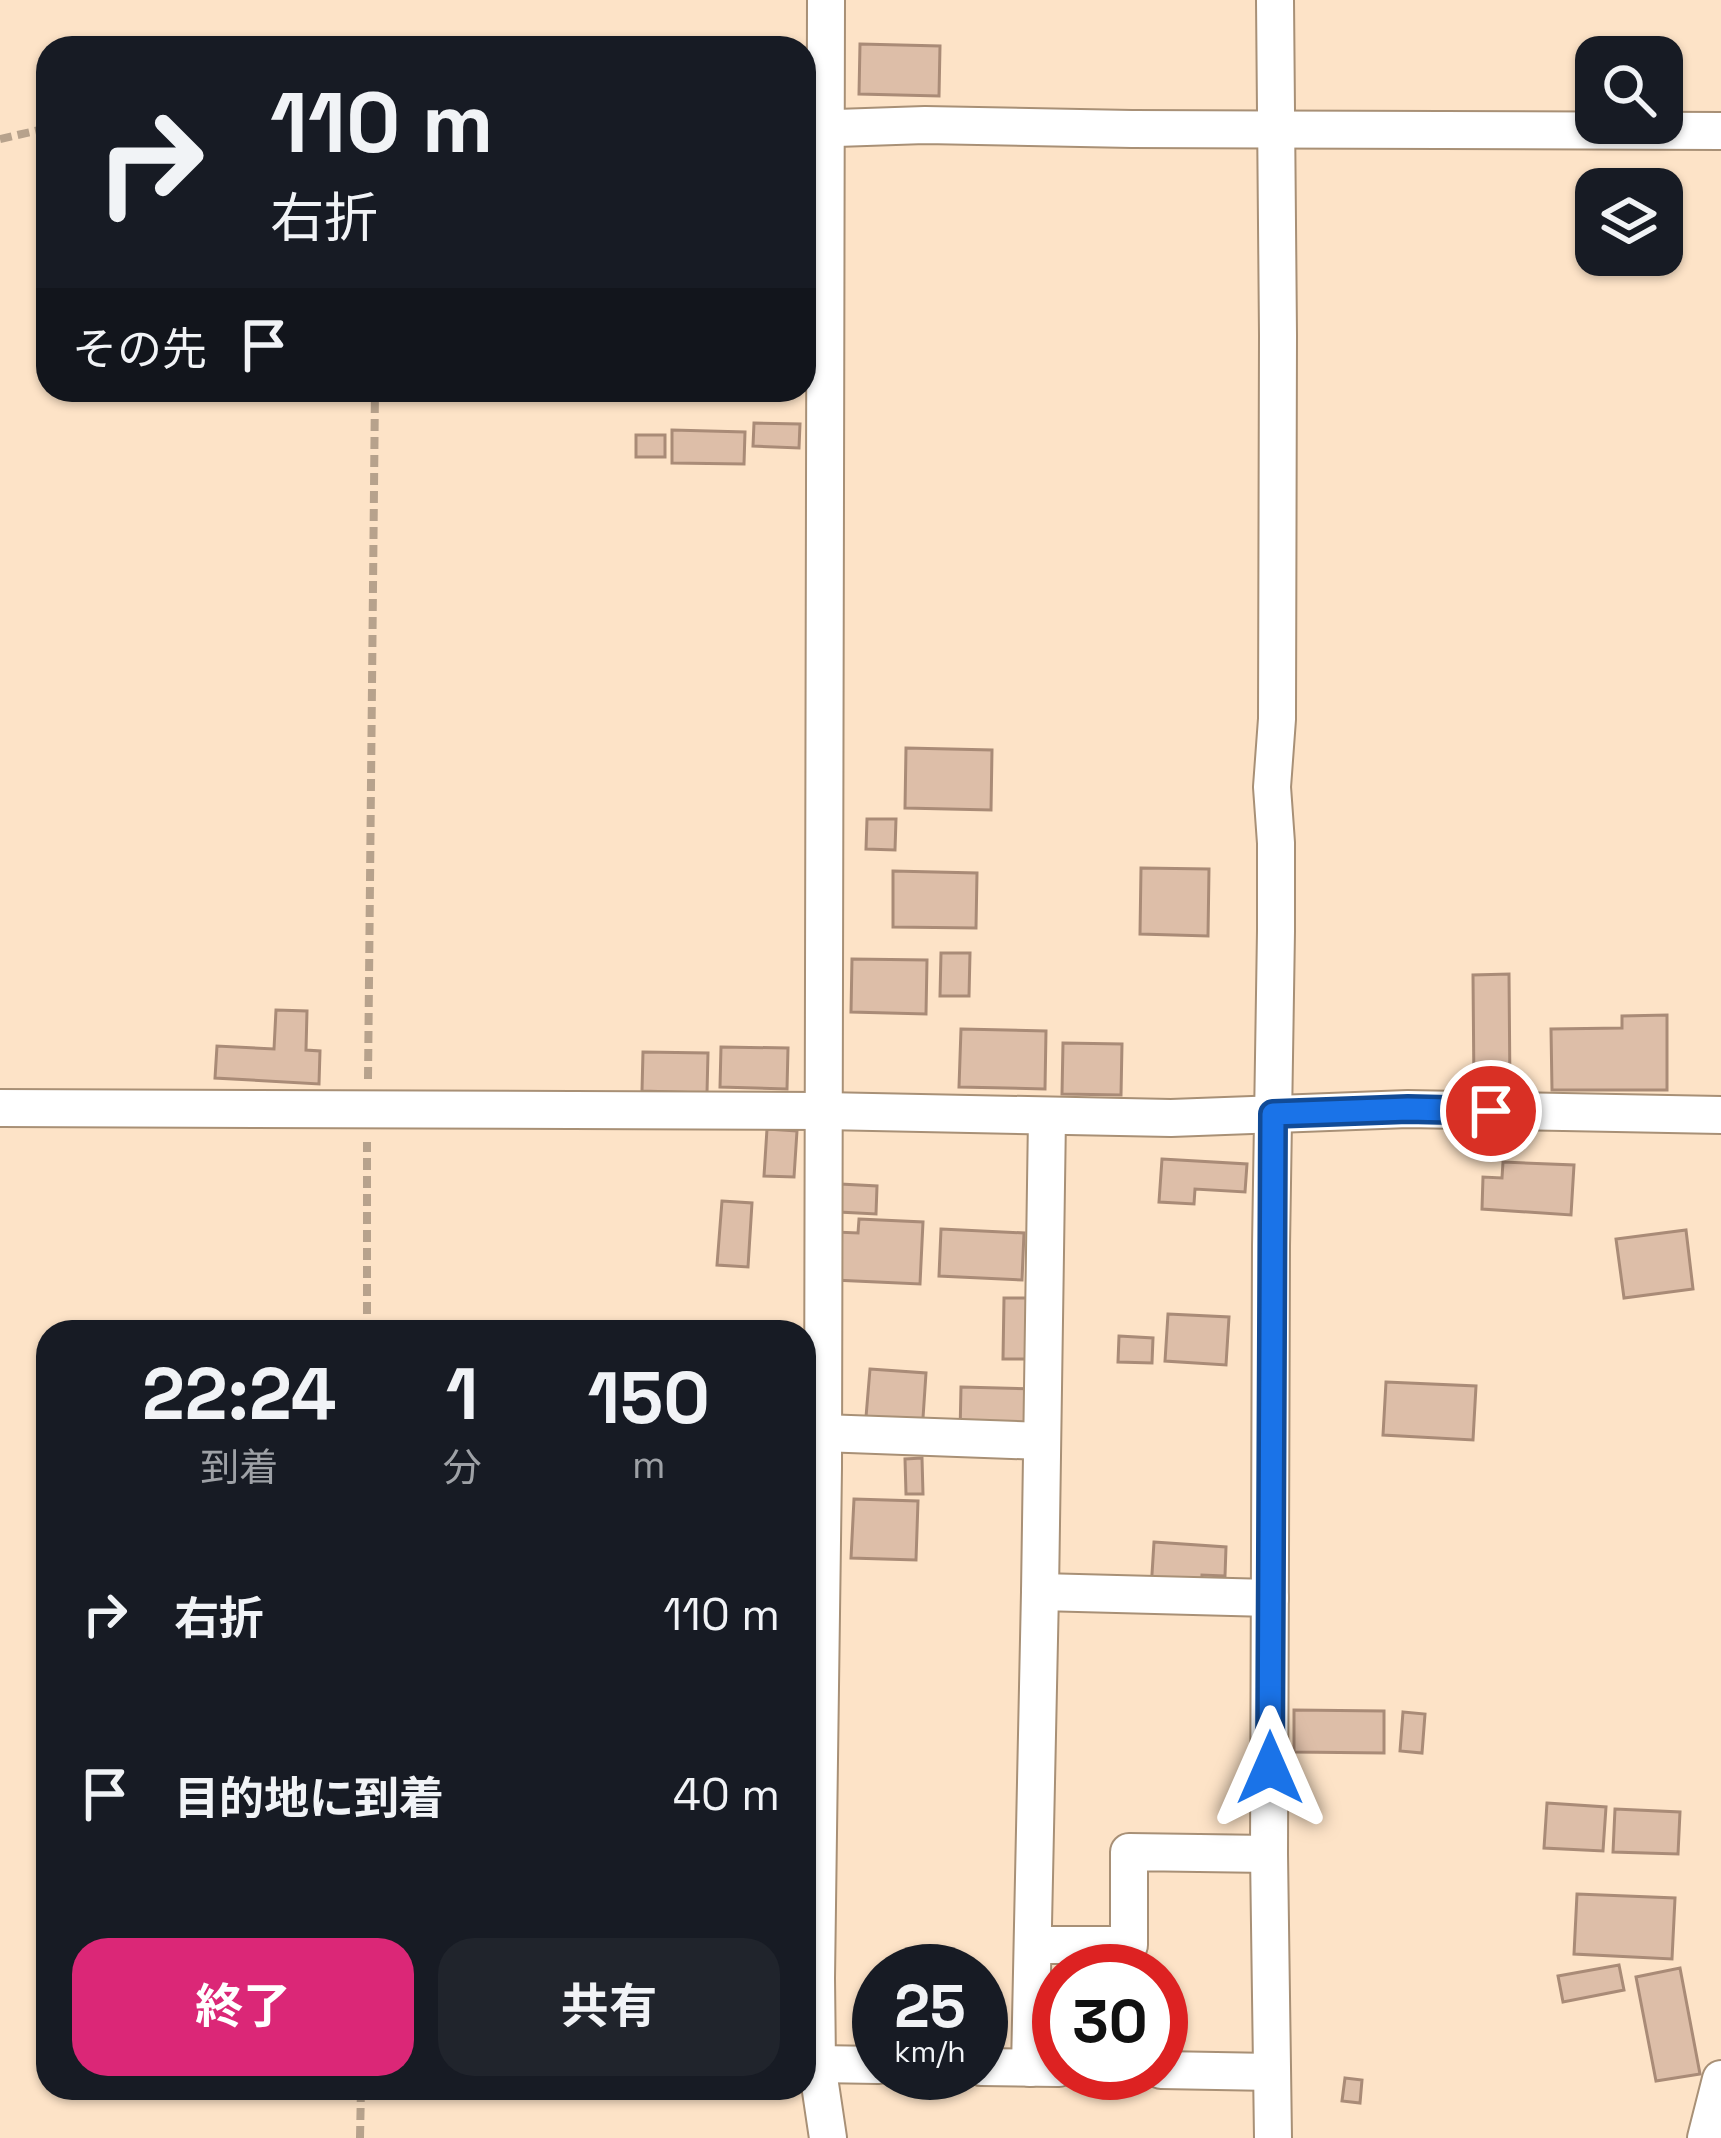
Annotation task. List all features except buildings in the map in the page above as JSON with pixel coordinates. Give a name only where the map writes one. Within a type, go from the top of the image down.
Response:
[{"type":"street","points":[[816,1900],[824,497],[816,129],[826,0]]},
{"type":"street","points":[[1273,2138],[1269,1854],[1276,931],[1272,787],[1277,719],[1275,0]]},
{"type":"street","points":[[816,129],[925,125],[1721,131]]},
{"type":"street","points":[[0,1108],[824,1111],[1047,1117],[1408,1109],[1721,1115]]},
{"type":"street","points":[[1034,1944],[1047,1117]]},
{"type":"street","points":[[822,1433],[1042,1441]]},
{"type":"street","points":[[1040,1592],[1270,1598]]},
{"type":"street","points":[[1129,1944],[1129,1852],[1269,1854]]},
{"type":"street","points":[[816,2021],[828,2138]]},
{"type":"street","points":[[817,2064],[852,2065]]},
{"type":"street","points":[[1188,2070],[1272,2072]]},
{"type":"street","points":[[1706,2138],[1721,2079]]},
{"type":"path","points":[[0,139],[36,131]]},
{"type":"path","points":[[367,1320],[375,402]]},
{"type":"path","points":[[360,2138],[361,2100]]},
{"type":"route","points":[[1270,1768],[1273,1114],[1491,1111]]}]
